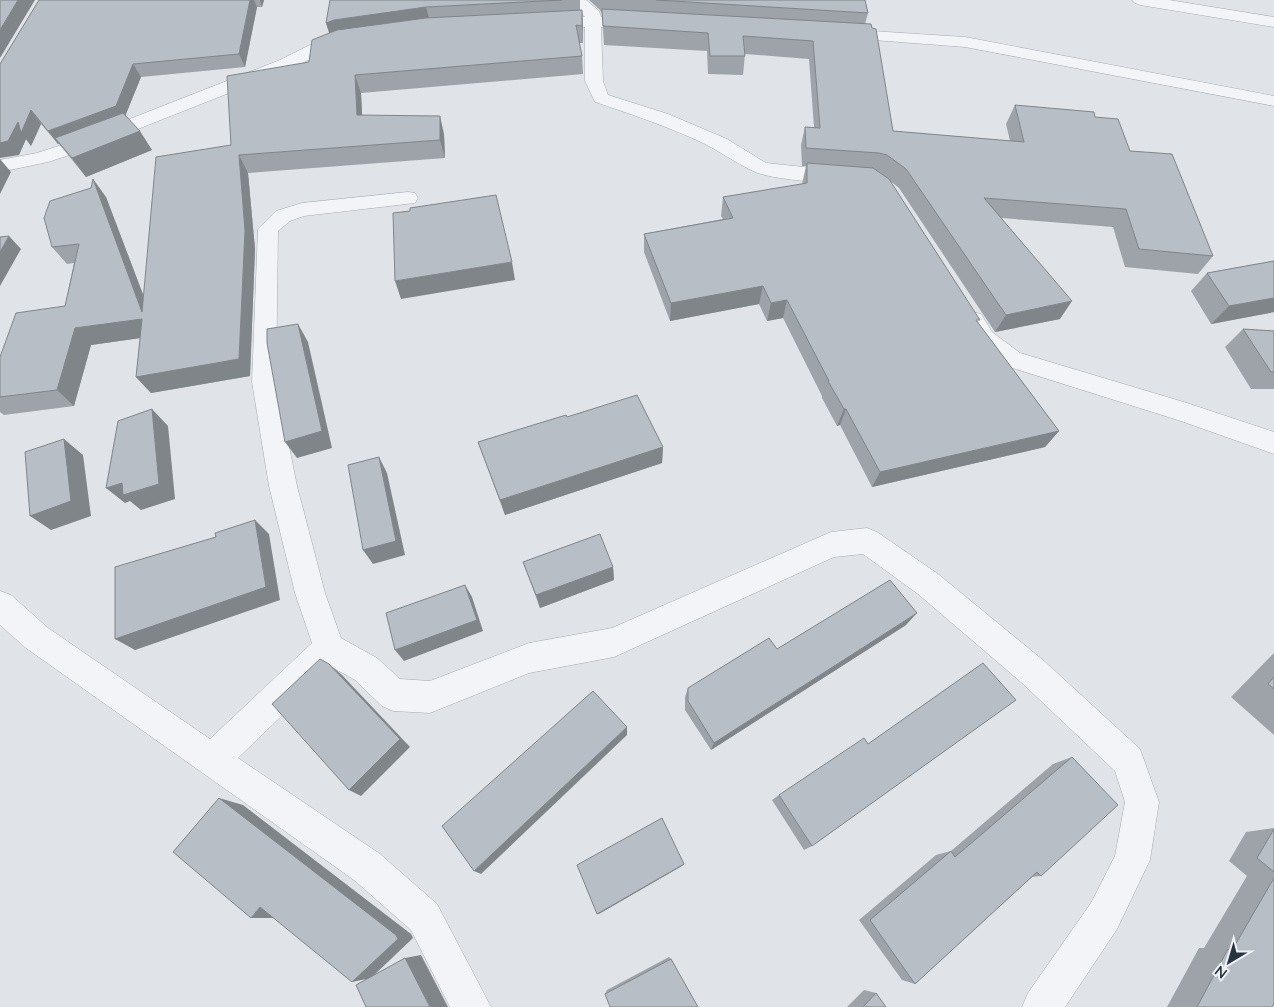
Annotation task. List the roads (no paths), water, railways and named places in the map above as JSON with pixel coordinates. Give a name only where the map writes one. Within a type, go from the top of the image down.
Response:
[{"type":"street","points":[[577,0],[593,14],[594,81],[601,98],[662,118],[711,140],[761,168],[809,175],[864,179]]},
{"type":"street","points":[[1140,0],[1274,22]]},
{"type":"street","points":[[533,24],[593,21],[652,22]]},
{"type":"street","points":[[827,33],[965,42],[1274,101]]},
{"type":"street","points":[[0,166],[41,158],[78,146],[286,64],[318,48],[363,38]]},
{"type":"street","points":[[408,198],[302,210],[283,216],[268,229],[264,382],[283,486],[310,593],[329,648],[366,670],[393,695],[430,697],[529,658],[614,642],[831,545],[867,541],[928,584],[1026,666],[1128,761],[1142,802],[1132,860],[1104,916],[1042,1007]]},
{"type":"street","points":[[964,306],[984,338],[1012,358],[1187,413],[1274,443]]},
{"type":"street","points":[[0,605],[37,638],[367,867],[424,917],[471,1007]]},
{"type":"street","points":[[213,759],[329,648]]}]
